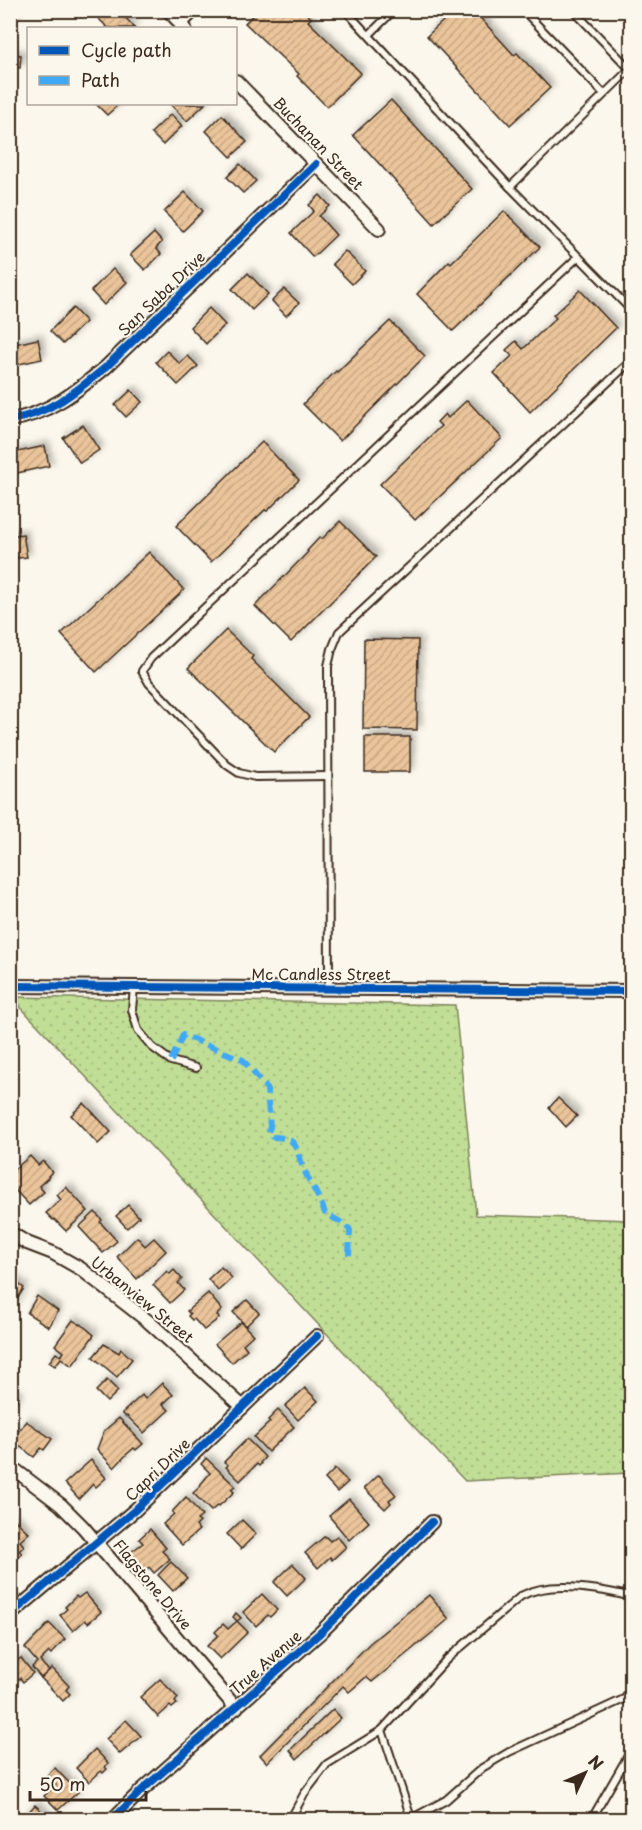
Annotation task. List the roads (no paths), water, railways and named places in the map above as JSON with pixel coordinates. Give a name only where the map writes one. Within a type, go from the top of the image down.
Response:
[{"type":"street","points":[[168,10],[182,26],[194,10]]},
{"type":"street","name":"Buchanan Street","points":[[237,82],[379,229]]},
{"type":"street","name":"San Saba Drive","points":[[10,420],[23,418],[50,408],[82,387],[106,367],[316,164]]},
{"type":"street","name":"Mc Candless Street","points":[[10,986],[632,991]]},
{"type":"street","name":"Urbanview Street","points":[[10,1233],[81,1269],[149,1322],[243,1407]]},
{"type":"street","name":"Capri Drive","points":[[10,1615],[135,1510],[317,1336]]},
{"type":"street","name":"Flagstone Drive","points":[[10,1466],[61,1505],[83,1527],[236,1708]]},
{"type":"street","name":"True Avenue","points":[[112,1820],[141,1791],[321,1632],[432,1522]]},
{"type":"lane","points":[[369,35],[394,10]]},
{"type":"lane","points":[[523,10],[604,94]]},
{"type":"lane","points":[[510,187],[631,68],[573,10]]},
{"type":"lane","points":[[347,13],[510,187],[632,311]]},
{"type":"lane","points":[[328,776],[255,777],[239,773],[227,765],[149,683],[142,671],[151,658],[578,257]]},
{"type":"lane","points":[[329,988],[328,666],[339,632],[632,360]]},
{"type":"lane","points":[[134,987],[132,1010],[138,1030],[152,1047],[171,1061],[196,1068]]},
{"type":"lane","points":[[290,1820],[303,1794],[327,1764],[382,1730],[447,1659],[521,1596],[540,1589],[579,1587],[632,1597]]},
{"type":"lane","points":[[382,1730],[410,1819],[446,1800],[482,1768],[508,1752],[624,1699],[632,1692]]},
{"type":"lane","points":[[591,1820],[632,1749]]}]
